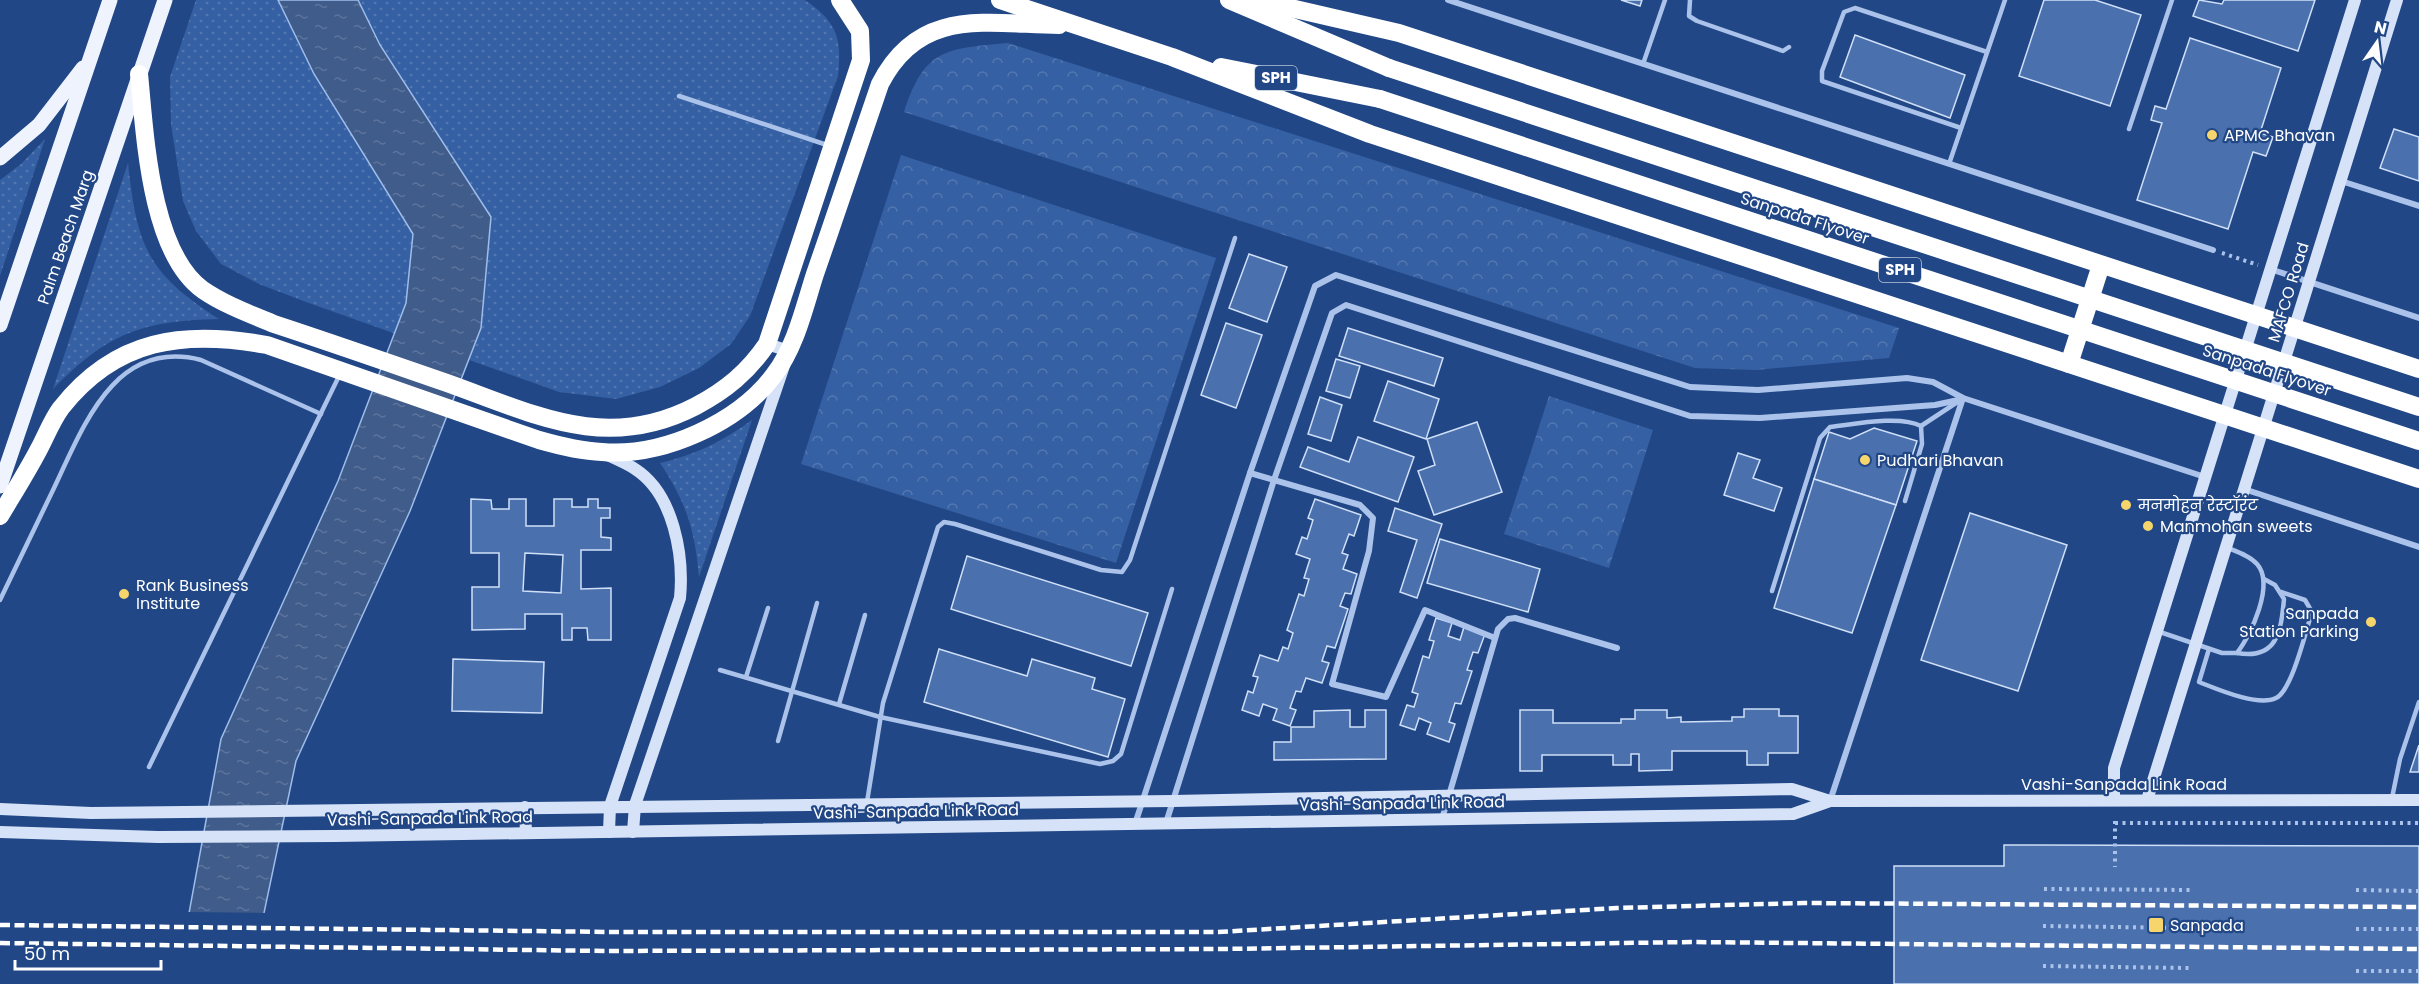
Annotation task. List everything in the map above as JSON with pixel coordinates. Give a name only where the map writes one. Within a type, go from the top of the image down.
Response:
[{"type":"highway","points":[[140,74],[148,158],[166,236],[185,271],[202,290],[238,309],[546,418],[604,429],[627,429],[681,414],[722,392],[742,376],[767,344],[861,60],[860,31],[840,0]]},
{"type":"highway","name":"SPH","points":[[1000,0],[1172,57]]},
{"type":"highway","name":"Sanpada Flyover","points":[[1229,0],[1389,68],[2419,407]]},
{"type":"highway","points":[[1256,0],[1399,33],[2419,369]]},
{"type":"highway","points":[[0,516],[59,410],[83,384],[116,358],[159,343],[191,337],[228,338],[267,345],[539,440],[603,453],[655,448],[690,435],[716,422],[758,394],[789,351],[880,84],[901,51],[931,31],[949,26],[1075,25]]},
{"type":"highway","points":[[1172,57],[1370,134],[2419,479]]},
{"type":"highway","name":"Sanpada Flyover","points":[[1172,57],[1380,99],[2419,441]]},
{"type":"highway","points":[[2069,364],[2101,265]]},
{"type":"highway","points":[[539,440],[546,418]]},
{"type":"main road","name":"Palm Beach Marg","points":[[0,325],[110,0]]},
{"type":"main road","name":"Palm Beach Marg","points":[[0,486],[165,0]]},
{"type":"main road","name":"MAFCO Road","points":[[2114,800],[2114,768],[2355,0]]},
{"type":"main road","name":"MAFCO Road","points":[[2146,800],[2397,0]]},
{"type":"main road","points":[[0,158],[39,125],[91,58]]},
{"type":"main road","points":[[633,832],[634,806],[789,351],[767,344]]},
{"type":"main road","points":[[603,453],[637,470],[654,489],[671,519],[680,546],[683,572],[680,597],[610,806],[609,832]]},
{"type":"main road","name":"Vashi-Sanpada Link Road","points":[[0,809],[91,813],[867,802],[1173,801],[1792,789],[1830,801],[2419,800]]},
{"type":"main road","name":"Vashi-Sanpada Link Road","points":[[0,832],[158,837],[334,836],[1793,814],[1830,801]]},
{"type":"main road","points":[[525,807],[526,833]]},
{"type":"street","points":[[1448,0],[2213,250]]},
{"type":"street","points":[[2340,180],[2419,206]]},
{"type":"street","points":[[2270,269],[2419,318]]},
{"type":"street","points":[[1135,824],[1250,472],[1315,286],[1336,275],[1690,387],[1758,390],[1907,378],[1933,382],[1963,398],[2206,477]]},
{"type":"street","points":[[1166,823],[1274,480],[1332,313],[1347,306],[1690,416],[1760,418],[1935,405],[1963,398]]},
{"type":"street","points":[[1830,801],[1963,398]]},
{"type":"street","points":[[1250,472],[1360,506],[1373,518],[1369,551],[1332,684],[1386,697],[1425,610],[1495,638]]},
{"type":"street","points":[[2244,489],[2419,548]]},
{"type":"street","points":[[1442,819],[1495,638],[1503,622],[1515,618],[1617,648]]},
{"type":"lane","points":[[1643,64],[1665,0]]},
{"type":"lane","points":[[1690,0],[1689,16],[1697,21],[1783,51],[1789,47]]},
{"type":"lane","points":[[1949,164],[2005,0]]},
{"type":"lane","points":[[2129,129],[2172,0]]},
{"type":"lane","points":[[1961,128],[1822,81],[1821,71],[1844,12],[1855,8],[1987,52]]},
{"type":"lane","points":[[679,96],[833,147]]},
{"type":"lane","points":[[867,802],[880,717],[938,527],[944,522],[1101,570],[1122,572],[1130,560],[1235,238]]},
{"type":"lane","points":[[0,600],[89,414],[112,385],[143,363],[162,357],[181,355],[201,360],[321,414]]},
{"type":"lane","points":[[149,767],[342,371]]},
{"type":"lane","points":[[1921,426],[1963,398]]},
{"type":"lane","points":[[1772,591],[1824,431],[1830,427],[1896,421],[1913,422],[1921,426]]},
{"type":"lane","points":[[1905,501],[1922,444],[1921,426]]},
{"type":"lane","points":[[2209,649],[2199,682],[2246,699],[2274,700],[2281,695],[2293,670],[2312,612],[2305,600],[2281,592],[2264,579],[2258,565],[2244,554],[2226,547]]},
{"type":"lane","points":[[2237,653],[2249,638],[2264,579]]},
{"type":"lane","points":[[720,670],[880,717],[1088,763],[1113,761],[1121,754],[1172,589]]},
{"type":"lane","points":[[2157,631],[2222,653],[2255,656],[2264,653],[2273,645],[2283,614],[2284,599],[2281,592]]},
{"type":"lane","points":[[778,741],[817,603]]},
{"type":"lane","points":[[746,677],[768,609]]},
{"type":"lane","points":[[839,704],[865,615]]},
{"type":"lane","points":[[2392,801],[2400,759],[2419,702]]},
{"type":"path","points":[[2213,250],[2270,269]]},
{"type":"path","points":[[2114,800],[2115,867]]},
{"type":"path","points":[[2115,823],[2419,823]]},
{"type":"path","points":[[2043,888],[2190,890]]},
{"type":"path","points":[[2356,890],[2419,891]]},
{"type":"path","points":[[2043,926],[2189,928]]},
{"type":"path","points":[[2356,929],[2419,929]]},
{"type":"path","points":[[2043,966],[2189,968]]},
{"type":"path","points":[[2356,971],[2419,971]]},
{"type":"green space","points":[[196,0],[805,0],[824,16],[835,32],[839,51],[838,76],[750,316],[731,344],[699,368],[660,387],[616,399],[559,392],[306,302],[259,284],[221,264],[196,231],[183,201],[171,124],[170,77]]},
{"type":"green space","points":[[1008,43],[1899,328],[1889,358],[1756,370],[1695,368],[904,112],[920,75],[940,56],[968,47]]},
{"type":"green space","points":[[45,139],[0,276],[0,180],[21,164]]},
{"type":"green space","points":[[901,155],[1216,258],[1116,563],[801,464]]},
{"type":"green space","points":[[128,163],[136,216],[150,255],[176,287],[219,319],[168,323],[127,334],[91,355],[53,389]]},
{"type":"green space","points":[[1549,396],[1653,430],[1609,568],[1504,534]]},
{"type":"green space","points":[[752,420],[699,577],[695,545],[688,517],[660,463],[708,446]]},
{"type":"water","points":[[278,0],[358,0],[380,45],[491,217],[481,328],[410,511],[296,761],[249,984],[176,984],[221,739],[338,481],[406,303],[413,234],[314,74]]},
{"type":"pier","points":[[186,912],[267,913],[252,984],[173,984]]},
{"type":"building","points":[[1621,0],[1642,0],[1640,6]]},
{"type":"building","points":[[2044,0],[2095,0],[2141,15],[2110,106],[2019,76]]},
{"type":"building","points":[[2199,0],[2222,4],[2224,0],[2315,0],[2298,51],[2193,16]]},
{"type":"building","points":[[1855,35],[1965,75],[1950,118],[1840,77]]},
{"type":"building","name":"APMC Bhavan","points":[[2190,38],[2281,68],[2260,133],[2273,137],[2266,156],[2253,152],[2228,229],[2137,200],[2162,123],[2151,120],[2155,106],[2166,109]]},
{"type":"building","points":[[2394,129],[2419,137],[2419,181],[2380,168]]},
{"type":"building","points":[[1249,254],[1287,267],[1267,322],[1229,308]]},
{"type":"building","points":[[1226,323],[1262,335],[1236,408],[1201,395]]},
{"type":"building","points":[[1348,328],[1443,358],[1434,386],[1339,356]]},
{"type":"building","points":[[1336,359],[1360,366],[1350,398],[1326,391]]},
{"type":"building","points":[[1388,381],[1439,399],[1426,439],[1374,421]]},
{"type":"building","points":[[1320,397],[1342,405],[1331,441],[1308,434]]},
{"type":"building","points":[[1477,422],[1502,492],[1434,515],[1418,471],[1435,465],[1427,439]]},
{"type":"building","name":"Pudhari Bhavan","points":[[1874,428],[1917,441],[1896,505],[1814,479],[1829,432],[1850,439]]},
{"type":"building","points":[[1358,437],[1414,457],[1398,502],[1300,467],[1308,447],[1349,462]]},
{"type":"building","points":[[1738,453],[1760,460],[1753,478],[1782,488],[1774,511],[1724,495]]},
{"type":"building","points":[[1814,479],[1896,505],[1852,633],[1774,608]]},
{"type":"building","points":[[471,499],[491,500],[492,509],[509,509],[509,499],[526,499],[526,526],[554,526],[554,499],[572,499],[572,507],[588,507],[588,499],[598,499],[598,508],[610,508],[610,518],[601,518],[601,537],[611,538],[611,550],[581,550],[581,589],[611,588],[611,640],[588,640],[587,628],[572,628],[572,640],[562,640],[562,614],[525,614],[525,629],[472,630],[472,587],[499,587],[499,553],[471,553]],"holes":[[[525,553],[563,555],[561,593],[523,591]]]},
{"type":"building","points":[[1315,499],[1361,515],[1354,536],[1349,534],[1342,553],[1348,555],[1343,569],[1357,574],[1351,594],[1345,593],[1340,606],[1348,609],[1335,648],[1327,646],[1322,661],[1329,663],[1322,683],[1306,678],[1301,692],[1296,691],[1290,708],[1296,710],[1290,726],[1273,720],[1277,709],[1263,704],[1259,716],[1242,710],[1248,691],[1253,693],[1258,677],[1253,676],[1260,655],[1278,661],[1283,647],[1288,649],[1293,633],[1287,630],[1299,594],[1304,596],[1309,579],[1304,578],[1310,559],[1296,554],[1302,537],[1307,539],[1313,520],[1308,518]]},
{"type":"building","points":[[1395,508],[1442,524],[1417,598],[1400,592],[1417,540],[1388,531]]},
{"type":"building","points":[[1970,513],[2067,545],[2018,691],[1921,660]]},
{"type":"building","points":[[1440,539],[1540,569],[1528,612],[1427,583]]},
{"type":"building","points":[[967,556],[1148,613],[1131,666],[951,609]]},
{"type":"building","points":[[1436,618],[1452,623],[1448,636],[1460,640],[1464,627],[1485,634],[1478,653],[1473,652],[1467,670],[1472,671],[1461,704],[1455,703],[1449,722],[1455,724],[1449,742],[1427,734],[1431,723],[1419,718],[1415,730],[1400,725],[1407,705],[1414,707],[1418,694],[1412,692],[1423,656],[1429,658],[1434,641],[1429,640]]},
{"type":"building","points":[[939,649],[1027,676],[1032,659],[1095,678],[1092,689],[1125,699],[1108,757],[924,702]]},
{"type":"building","points":[[453,659],[544,662],[542,713],[452,711]]},
{"type":"building","points":[[1744,709],[1779,709],[1779,716],[1798,716],[1798,753],[1768,753],[1768,765],[1747,765],[1747,751],[1672,751],[1672,770],[1639,771],[1639,754],[1631,754],[1631,765],[1613,765],[1613,755],[1542,755],[1542,771],[1520,771],[1520,710],[1553,710],[1553,723],[1621,723],[1621,719],[1635,719],[1635,710],[1667,710],[1667,718],[1681,717],[1681,722],[1732,721],[1732,717],[1744,717]]},
{"type":"building","points":[[1350,710],[1350,727],[1365,727],[1365,710],[1386,710],[1386,759],[1274,760],[1274,742],[1291,742],[1291,727],[1314,727],[1314,711]]},
{"type":"building","points":[[2419,745],[2419,772],[2410,772]]},
{"type":"building","name":"Sanpada","points":[[2004,845],[2419,846],[2419,984],[1894,984],[1894,866],[2004,866]]},
{"type":"railway","points":[[0,925],[614,932],[1218,932],[1617,908],[1803,903],[2419,907]]},
{"type":"railway","points":[[0,943],[607,951],[1224,949],[1691,942],[2419,949]]},
{"type":"place","name":"APMC Bhavan","points":[[2212,135]]},
{"type":"place","name":"Pudhari Bhavan","points":[[1865,460]]},
{"type":"place","name":"मनमोहन रेस्टॉरंट","points":[[2126,505]]},
{"type":"place","name":"Manmohan sweets","points":[[2148,526]]},
{"type":"place","name":"Rank Business Institute","points":[[124,594]]},
{"type":"place","name":"Sanpada Station Parking","points":[[2371,622]]},
{"type":"place","name":"Sanpada","points":[[2156,925]]}]
